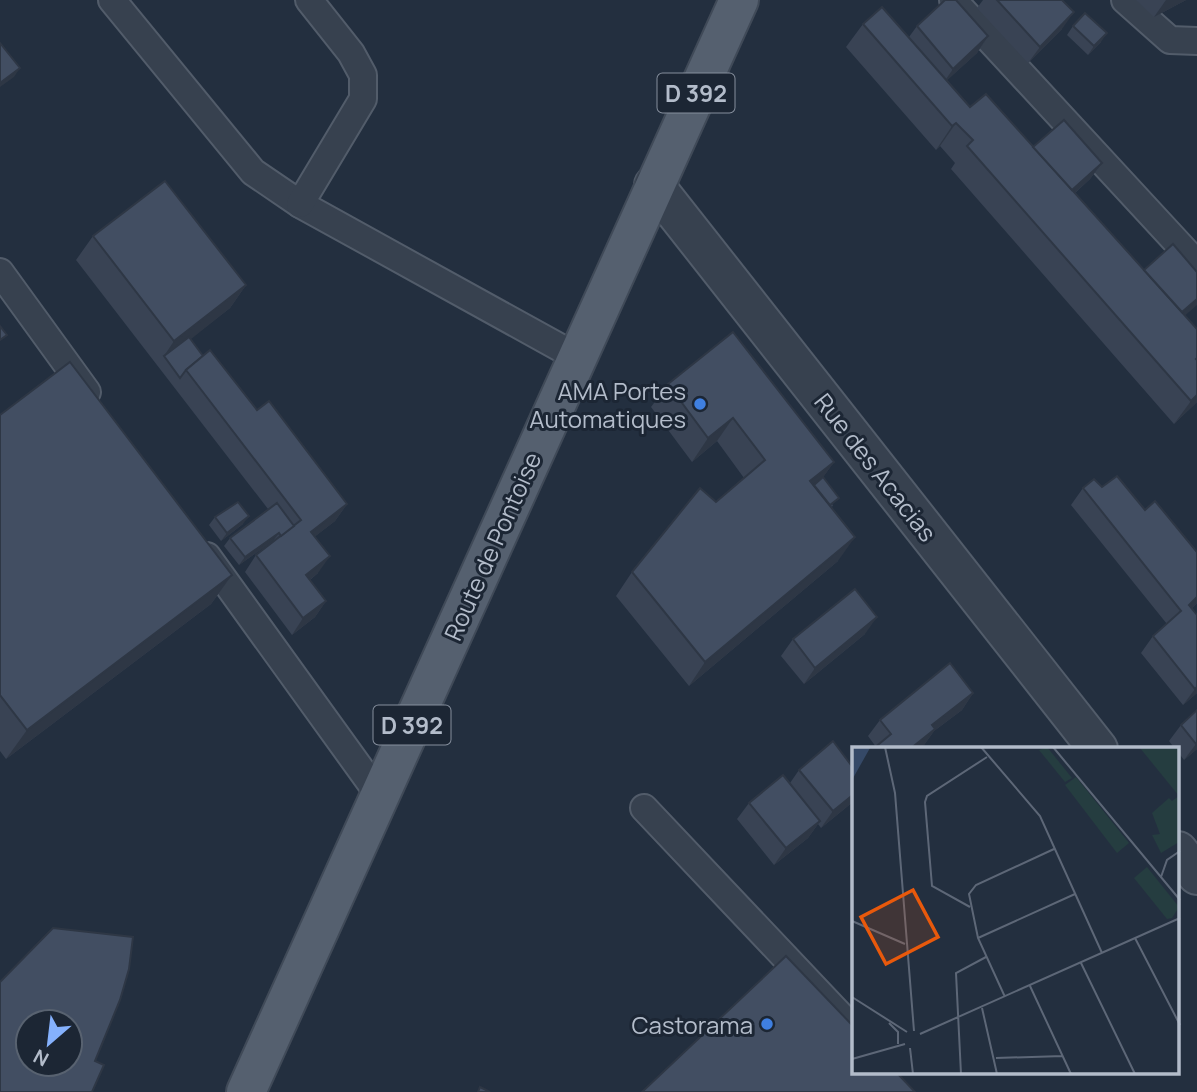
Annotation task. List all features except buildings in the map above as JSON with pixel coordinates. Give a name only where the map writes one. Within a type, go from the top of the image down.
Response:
[{"type":"main road","name":"Route de Pontoise","points":[[246,1092],[739,0]]},
{"type":"street","name":"Rue des Acacias","points":[[654,185],[1096,747]]},
{"type":"street","points":[[1180,854],[1197,875]]},
{"type":"lane","points":[[112,0],[253,172],[300,204],[578,357]]},
{"type":"lane","points":[[300,204],[363,99],[363,75],[351,53],[309,0]]},
{"type":"lane","points":[[953,0],[1197,264]]},
{"type":"lane","points":[[1125,0],[1170,40],[1197,41]]},
{"type":"lane","points":[[0,272],[99,408]]},
{"type":"lane","points":[[190,532],[380,796]]},
{"type":"lane","points":[[644,808],[852,1028]]},
{"type":"place","name":"AMA Portes Automatiques","points":[[700,404]]},
{"type":"place","name":"Castorama","points":[[767,1024]]}]
